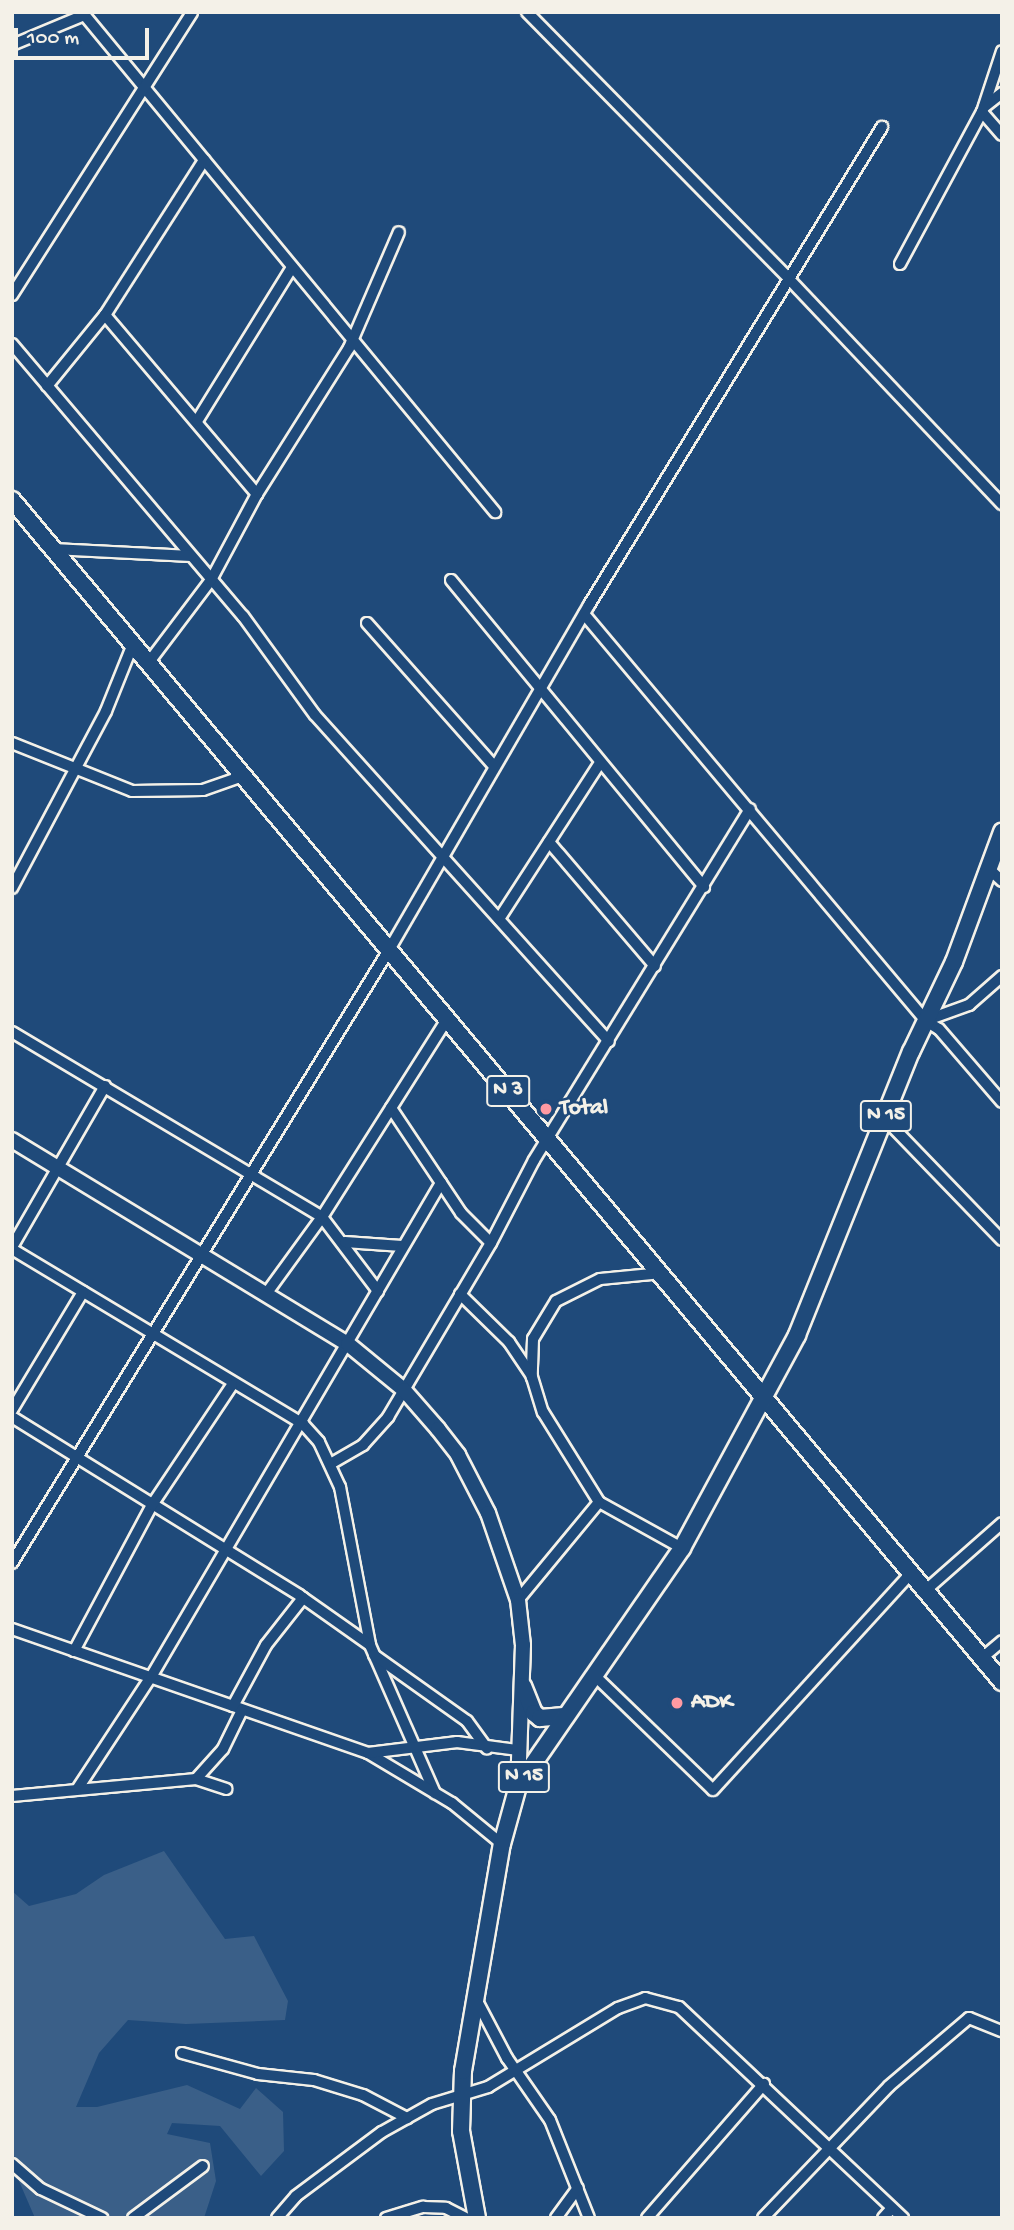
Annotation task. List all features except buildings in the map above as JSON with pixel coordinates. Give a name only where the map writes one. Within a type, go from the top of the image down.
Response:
[{"type":"main road","name":"N 3","points":[[12,500],[1002,1682]]},
{"type":"main road","name":"N 15","points":[[477,2218],[461,2131],[461,2097],[502,1844],[518,1786],[682,1548],[797,1335],[1002,832]]},
{"type":"main road","points":[[12,1140],[348,1344],[404,1390],[458,1455],[495,1531],[518,1600],[523,1686],[518,1786]]},
{"type":"main road","points":[[523,1686],[534,1713],[540,1718],[564,1716]]},
{"type":"street","points":[[12,295],[192,12]]},
{"type":"street","points":[[527,12],[789,279],[1002,504]]},
{"type":"street","points":[[12,45],[83,14],[495,512]]},
{"type":"street","points":[[900,264],[983,110],[1002,51]]},
{"type":"street","points":[[983,110],[1002,93]]},
{"type":"street","points":[[983,110],[1002,135]]},
{"type":"street","points":[[12,1563],[78,1462],[251,1170],[389,950],[441,855],[584,614],[882,127]]},
{"type":"street","points":[[47,386],[105,315],[204,160]]},
{"type":"street","points":[[149,662],[211,580],[257,494],[352,340],[400,232]]},
{"type":"street","points":[[197,421],[292,267]]},
{"type":"street","points":[[105,315],[257,494]]},
{"type":"street","points":[[12,344],[211,580],[315,715],[609,1041]]},
{"type":"street","points":[[52,549],[191,556]]},
{"type":"street","points":[[451,580],[540,692],[704,887]]},
{"type":"street","points":[[584,614],[926,1021],[939,1029],[1002,1102]]},
{"type":"street","points":[[367,623],[495,766]]},
{"type":"street","points":[[12,888],[75,771],[133,644]]},
{"type":"street","points":[[12,743],[75,771],[132,791],[203,790],[243,775]]},
{"type":"street","points":[[499,919],[600,764]]},
{"type":"street","points":[[332,1463],[373,1436],[404,1390],[549,1139],[750,809]]},
{"type":"street","points":[[549,842],[655,965]]},
{"type":"street","points":[[988,868],[1002,881]]},
{"type":"street","points":[[926,1021],[969,1005],[1002,976]]},
{"type":"street","points":[[266,1294],[322,1217],[447,1019]]},
{"type":"street","points":[[12,1032],[251,1170],[322,1217],[345,1242],[378,1291]]},
{"type":"street","points":[[105,1086],[12,1248],[232,1385],[303,1424],[332,1463],[347,1516],[356,1583],[372,1650],[435,1793]]},
{"type":"street","points":[[391,1108],[461,1213],[491,1243]]},
{"type":"street","points":[[885,1119],[1002,1240]]},
{"type":"street","points":[[78,1788],[151,1677],[223,1549],[303,1424],[402,1246],[441,1183]]},
{"type":"street","points":[[345,1242],[402,1246]]},
{"type":"street","points":[[532,1377],[533,1339],[548,1311],[569,1290],[624,1274],[662,1273]]},
{"type":"street","points":[[12,1410],[83,1292]]},
{"type":"street","points":[[460,1294],[509,1342],[532,1377],[543,1412],[600,1502],[682,1548]]},
{"type":"street","points":[[509,1342],[533,1339]]},
{"type":"street","points":[[74,1651],[152,1505],[232,1385]]},
{"type":"street","points":[[12,1417],[78,1462],[303,1598],[467,1721],[486,1749]]},
{"type":"street","points":[[518,1600],[600,1502]]},
{"type":"street","points":[[926,1590],[1002,1523]]},
{"type":"street","points":[[594,1675],[713,1790],[912,1572]]},
{"type":"street","points":[[196,1779],[223,1749],[266,1645],[303,1598]]},
{"type":"street","points":[[12,1629],[368,1753],[435,1793],[502,1844]]},
{"type":"street","points":[[982,1658],[1002,1641]]},
{"type":"street","points":[[368,1753],[413,1745],[457,1742],[486,1749],[518,1750]]},
{"type":"street","points":[[12,1796],[196,1779],[226,1789]]},
{"type":"street","points":[[476,1998],[515,2069],[551,2120],[589,2218]]},
{"type":"street","points":[[277,2218],[296,2196],[355,2150],[407,2118],[432,2104],[488,2087],[515,2069],[569,2041],[618,2008],[645,1998],[678,2007],[764,2084],[903,2218]]},
{"type":"street","points":[[763,2218],[890,2086],[969,2018],[1002,2031]]},
{"type":"street","points":[[182,2053],[258,2074],[314,2080],[363,2095],[407,2118]]},
{"type":"street","points":[[648,2218],[764,2084]]},
{"type":"street","points":[[12,2164],[41,2189],[102,2218]]},
{"type":"street","points":[[133,2218],[203,2166]]},
{"type":"street","points":[[556,2218],[578,2188]]},
{"type":"street","points":[[386,2218],[423,2207],[446,2208],[466,2218]]},
{"type":"street","points":[[883,2218],[892,2208]]},
{"type":"shaded area","points":[[164,1851],[225,1939],[254,1936],[288,2001],[285,2020],[186,2024],[128,2020],[99,2053],[76,2107],[97,2107],[187,2085],[240,2109],[256,2088],[283,2112],[284,2151],[261,2176],[220,2126],[172,2123],[167,2134],[210,2143],[216,2181],[204,2218],[35,2218],[12,2165],[12,1891],[29,1906],[76,1894],[104,1875]]},
{"type":"place","name":"Total","points":[[546,1109]]},
{"type":"place","name":"ADK","points":[[677,1703]]}]
